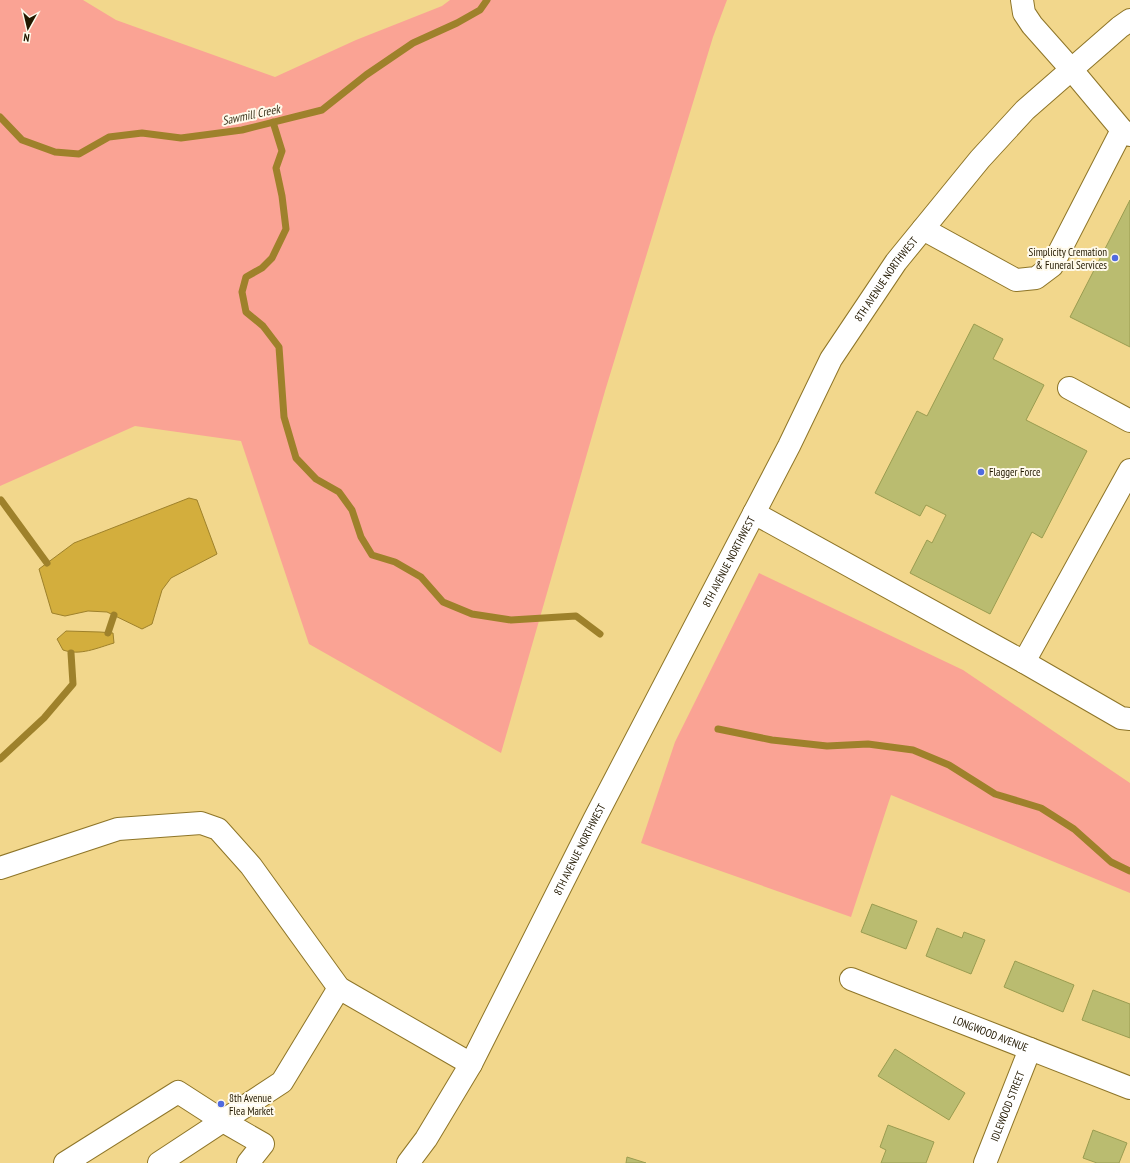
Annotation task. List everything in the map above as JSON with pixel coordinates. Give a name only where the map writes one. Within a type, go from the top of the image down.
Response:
[{"type":"street","points":[[923,229],[1016,280],[1036,278],[1052,266],[1126,133],[1032,25],[1024,13],[1022,0]]},
{"type":"street","name":"8TH AVENUE NORTHWEST","points":[[408,1163],[426,1139],[471,1064],[594,820],[789,446],[831,359],[896,262],[980,159],[1025,110],[1130,20]]},
{"type":"street","points":[[1069,388],[1130,421]]},
{"type":"street","points":[[1024,662],[1130,470]]},
{"type":"street","points":[[754,514],[1024,662],[1121,718],[1130,719]]},
{"type":"street","points":[[0,868],[118,829],[202,823],[218,829],[251,866],[340,988],[471,1064]]},
{"type":"street","name":"LONGWOOD AVENUE","points":[[851,979],[1130,1088]]},
{"type":"street","points":[[160,1163],[282,1082],[340,988]]},
{"type":"street","name":"IDLEWOOD STREET","points":[[985,1163],[1030,1049]]},
{"type":"street","points":[[65,1163],[178,1092],[223,1122],[263,1144],[248,1163]]},
{"type":"shaded area","points":[[0,0],[83,0],[116,20],[275,77],[356,40],[442,6],[450,0],[727,0],[713,37],[605,391],[501,753],[309,644],[241,441],[135,426],[0,486]]},
{"type":"shaded area","points":[[189,498],[197,500],[217,554],[171,578],[162,590],[152,624],[142,629],[107,612],[88,611],[65,616],[52,613],[39,569],[74,543]]},
{"type":"shaded area","points":[[759,573],[963,670],[1130,783],[1130,893],[891,795],[851,917],[641,843],[675,742]]},
{"type":"shaded area","points":[[66,631],[113,633],[114,643],[88,651],[69,652],[63,650],[57,639]]},
{"type":"building","name":"Simplicity Cremation & Funeral Services","points":[[1130,200],[1130,347],[1070,317]]},
{"type":"building","name":"Flagger Force","points":[[974,324],[1003,339],[993,359],[1044,385],[1026,420],[1087,451],[1042,538],[1032,532],[990,614],[910,573],[927,540],[932,543],[946,515],[926,505],[920,516],[875,493],[917,411],[927,416]]},
{"type":"building","points":[[872,904],[917,921],[906,949],[861,932]]},
{"type":"building","points":[[937,928],[962,938],[964,932],[985,940],[971,974],[926,956]]},
{"type":"building","points":[[1015,961],[1074,985],[1063,1012],[1004,987]]},
{"type":"building","points":[[1093,990],[1130,1004],[1130,1038],[1082,1020]]},
{"type":"building","points":[[895,1049],[965,1093],[949,1120],[878,1076]]},
{"type":"building","points":[[888,1125],[934,1142],[926,1163],[881,1163],[886,1150],[880,1147]]},
{"type":"building","points":[[1093,1130],[1127,1143],[1119,1163],[1097,1163],[1083,1158]]},
{"type":"building","points":[[627,1157],[646,1163],[626,1163]]},
{"type":"waterway","name":"Sawmill Creek","points":[[0,117],[22,140],[55,152],[79,154],[109,137],[142,133],[181,138],[242,130],[322,110],[366,75],[413,43],[457,23],[480,10],[487,0]]},
{"type":"waterway","points":[[273,122],[282,151],[276,168],[282,196],[286,229],[272,258],[262,268],[246,277],[242,292],[246,312],[263,326],[279,347],[284,417],[296,458],[316,479],[339,492],[352,510],[361,537],[372,555],[395,562],[421,577],[443,602],[472,614],[511,620],[576,616],[600,634]]},
{"type":"waterway","points":[[1,500],[47,563]]},
{"type":"waterway","points":[[108,633],[114,615]]},
{"type":"waterway","points":[[0,759],[44,718],[73,684],[71,653]]},
{"type":"waterway","points":[[718,729],[772,740],[827,746],[868,744],[913,750],[949,765],[995,794],[1041,808],[1074,829],[1111,862],[1130,871]]},
{"type":"place","name":"Simplicity Cremation & Funeral Services","points":[[1115,258]]},
{"type":"place","name":"Flagger Force","points":[[981,472]]},
{"type":"place","name":"8th Avenue Flea Market","points":[[221,1104]]}]
